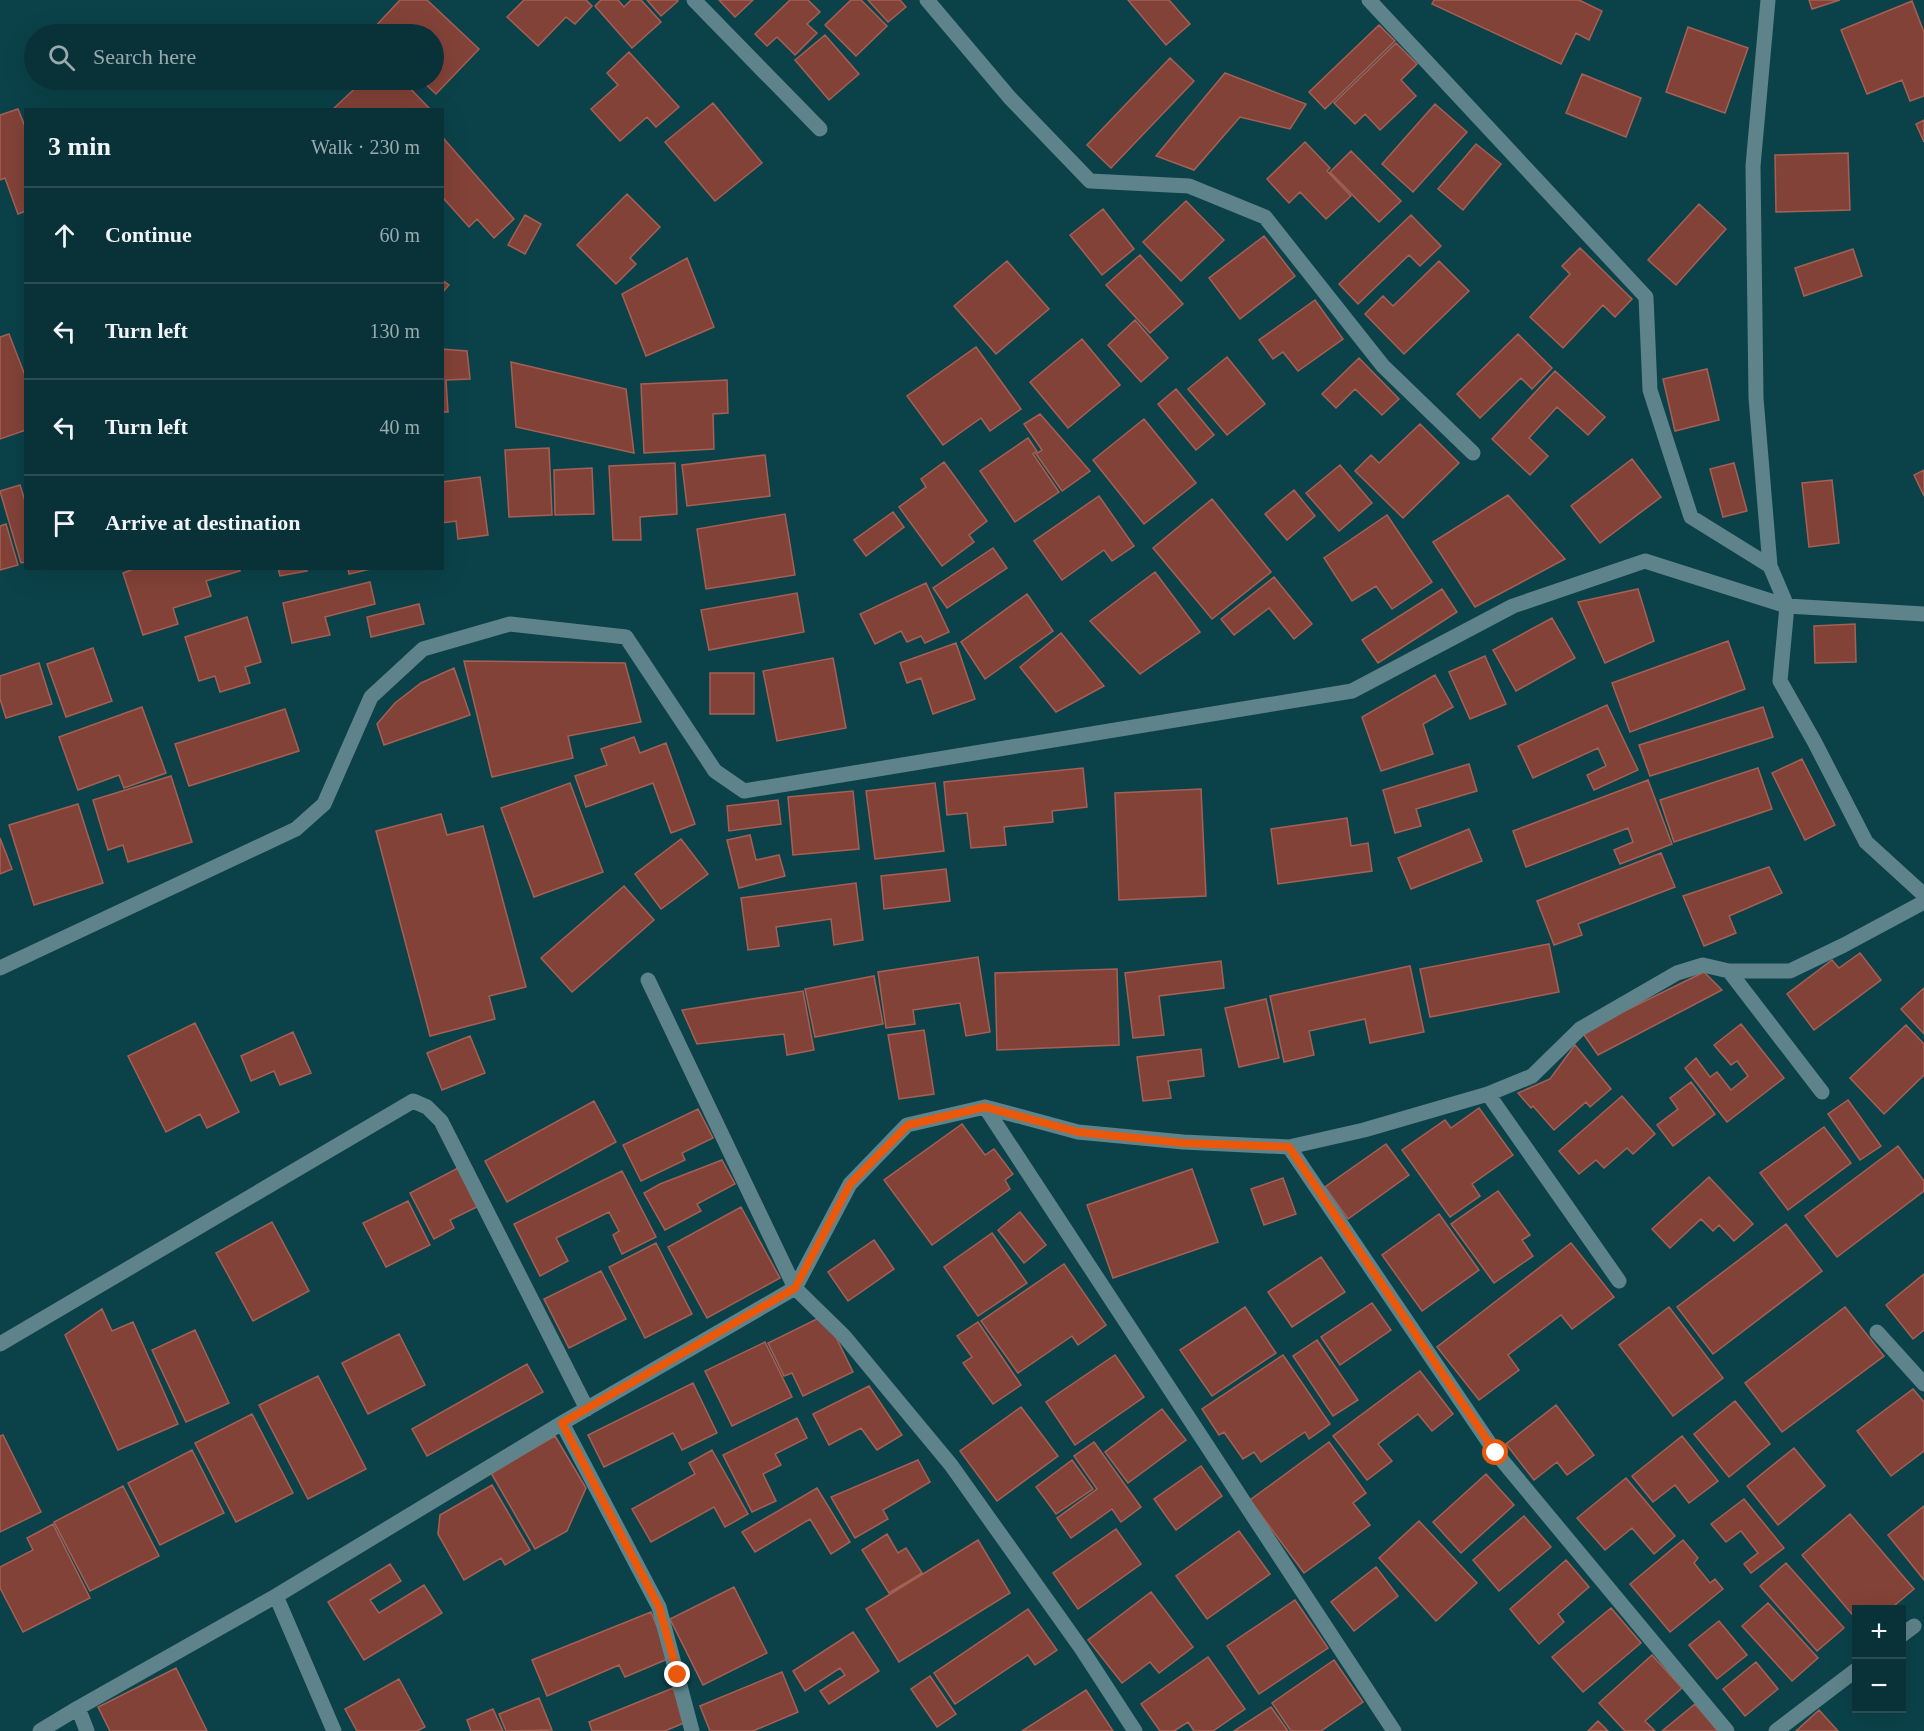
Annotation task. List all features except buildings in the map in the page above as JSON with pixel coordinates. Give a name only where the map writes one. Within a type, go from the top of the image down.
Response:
[{"type":"street","points":[[694,0],[820,129]]},
{"type":"street","points":[[927,0],[1011,98],[1090,181],[1189,186],[1265,217],[1383,366],[1473,453]]},
{"type":"street","points":[[1369,0],[1646,297],[1650,390],[1691,517],[1770,566]]},
{"type":"street","points":[[1767,0],[1753,165],[1756,398],[1770,566],[1787,606],[1780,681],[1866,842],[1924,895]]},
{"type":"street","points":[[0,969],[296,829],[324,804],[371,697],[423,649],[510,624],[626,638],[715,771],[744,791],[1352,691],[1513,606],[1645,561],[1787,606],[1924,614]]},
{"type":"street","points":[[40,1731],[276,1596],[562,1423],[795,1288],[850,1184],[908,1125],[985,1107],[1078,1132],[1183,1143],[1289,1147],[1364,1130],[1488,1094],[1532,1076],[1580,1029],[1677,973],[1703,966],[1729,970],[1790,970],[1844,945],[1924,902]]},
{"type":"street","points":[[1729,970],[1822,1092]]},
{"type":"street","points":[[648,980],[795,1288],[844,1336],[951,1465],[1081,1647],[1135,1731]]},
{"type":"street","points":[[1488,1094],[1619,1281]]},
{"type":"street","points":[[0,1344],[412,1101],[427,1107],[441,1121],[587,1409]]},
{"type":"street","points":[[985,1107],[1394,1731]]},
{"type":"street","points":[[1289,1147],[1496,1453],[1727,1731]]},
{"type":"street","points":[[1877,1332],[1924,1384]]},
{"type":"street","points":[[562,1423],[659,1607],[692,1731]]},
{"type":"street","points":[[276,1596],[334,1731]]},
{"type":"street","points":[[1776,1731],[1852,1674]]},
{"type":"street","points":[[78,1708],[87,1731]]},
{"type":"route","points":[[678,1675],[659,1607],[562,1423],[795,1288],[850,1184],[908,1125],[985,1107],[1078,1132],[1183,1143],[1289,1147],[1496,1453]]}]
